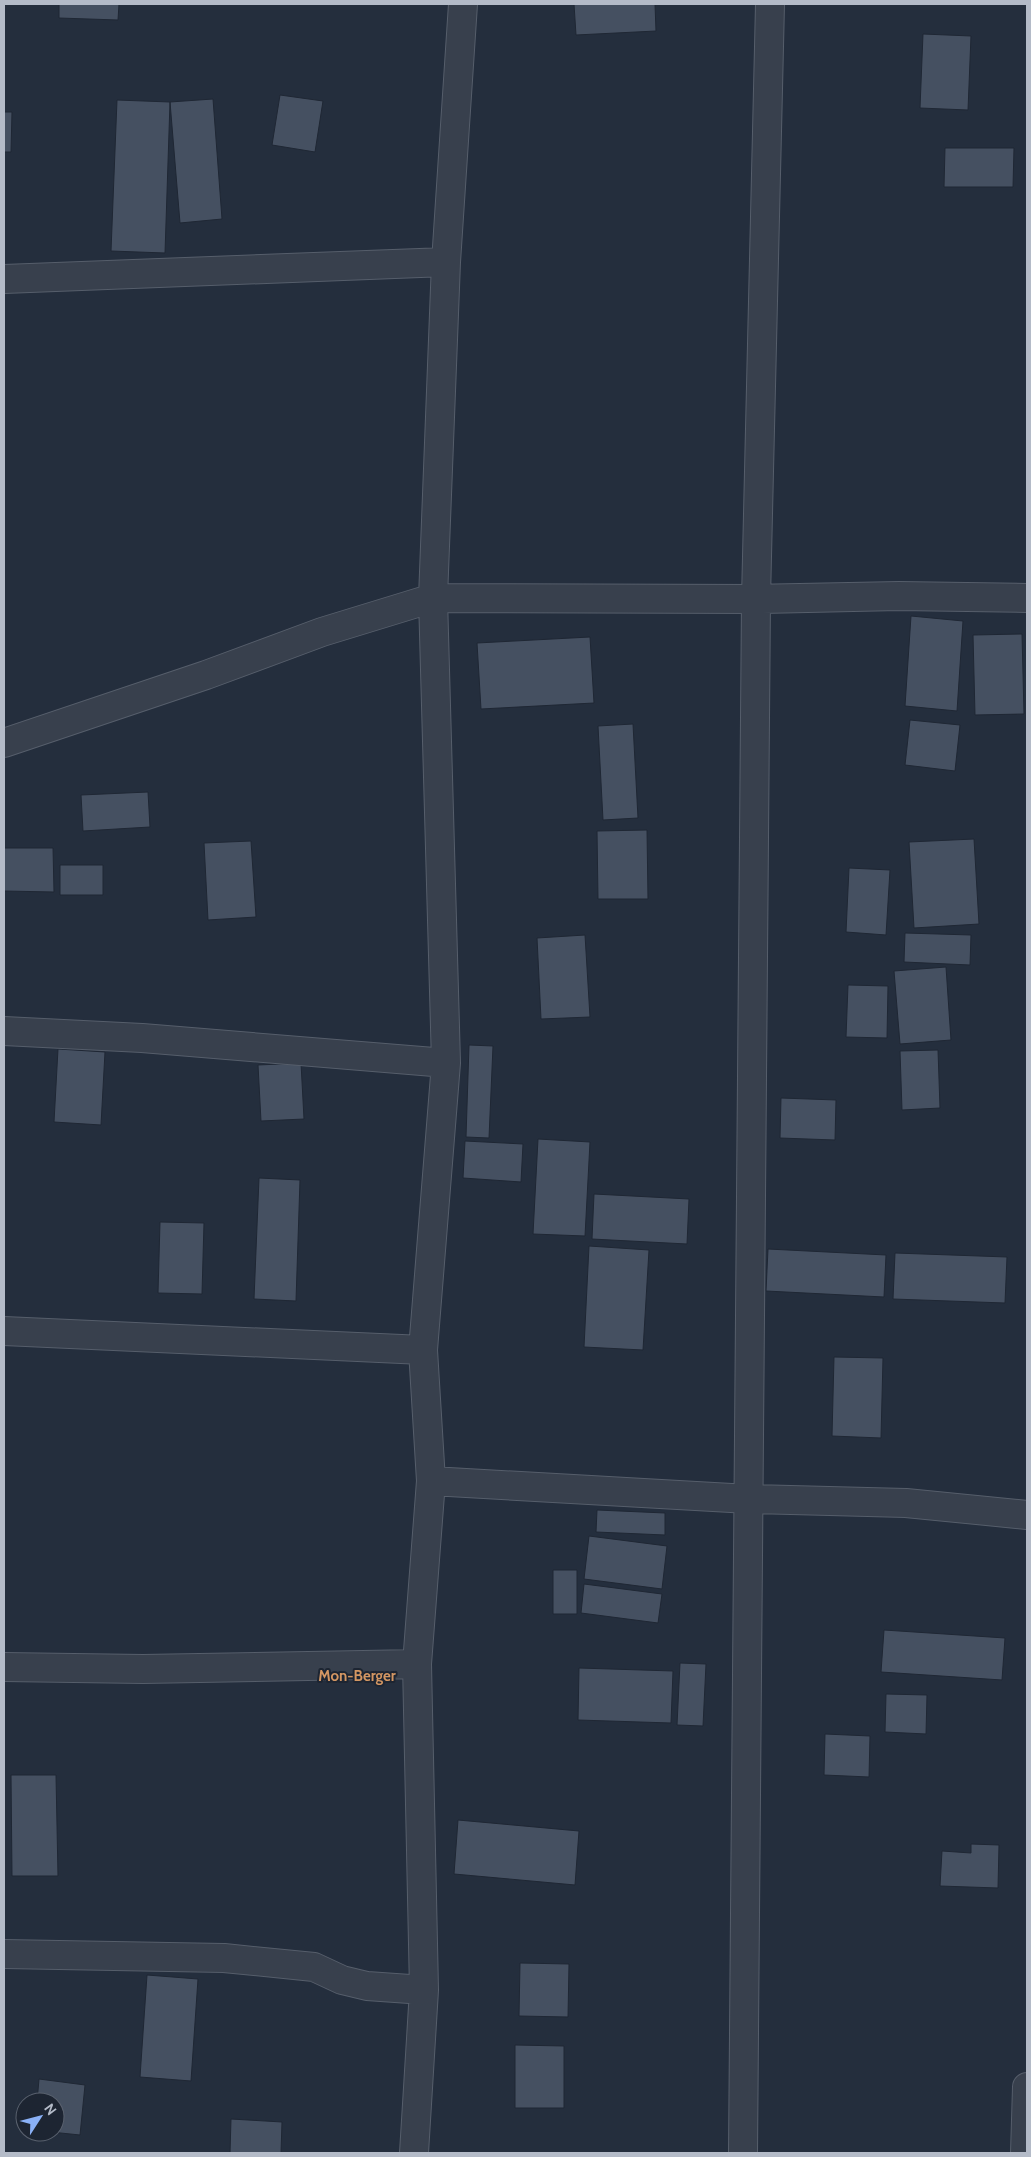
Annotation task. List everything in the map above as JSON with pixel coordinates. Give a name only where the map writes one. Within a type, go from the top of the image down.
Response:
[{"type":"street","points":[[414,2153],[424,1990],[417,1664],[431,1481],[423,1350],[446,1063],[433,598],[446,262],[463,4]]},
{"type":"street","points":[[743,2153],[756,599],[770,4]]},
{"type":"street","points":[[4,279],[446,262]]},
{"type":"street","points":[[4,743],[206,675],[322,632],[433,598],[756,599],[899,596],[1027,598]]},
{"type":"street","points":[[4,1031],[142,1038],[446,1063]]},
{"type":"street","points":[[4,1331],[423,1350]]},
{"type":"street","points":[[431,1481],[748,1499],[906,1503],[1027,1515]]},
{"type":"street","points":[[4,1667],[143,1669],[417,1664]]},
{"type":"street","points":[[4,1954],[233,1959],[314,1967],[342,1980],[367,1986],[424,1990]]},
{"type":"street","points":[[1025,2153],[1027,2087]]},
{"type":"building","points":[[59,4],[119,4],[118,20],[59,18]]},
{"type":"building","points":[[574,4],[655,4],[656,31],[576,35]]},
{"type":"building","points":[[923,34],[971,36],[968,110],[920,108]]},
{"type":"building","points":[[280,95],[323,101],[315,152],[272,145]]},
{"type":"building","points":[[213,99],[222,219],[180,223],[170,102]]},
{"type":"building","points":[[117,100],[170,102],[165,253],[111,251]]},
{"type":"building","points":[[4,112],[12,112],[11,152],[4,152]]},
{"type":"building","points":[[945,148],[1014,148],[1013,187],[944,187]]},
{"type":"building","points":[[911,616],[963,621],[957,711],[905,706]]},
{"type":"building","points":[[1022,634],[1024,714],[975,715],[973,635]]},
{"type":"building","points":[[590,637],[594,703],[481,709],[477,643]]},
{"type":"building","points":[[910,720],[960,725],[955,771],[905,765]]},
{"type":"building","points":[[633,724],[638,818],[603,820],[598,726]]},
{"type":"building","points":[[148,792],[150,827],[83,831],[81,795]]},
{"type":"building","points":[[647,830],[648,899],[598,899],[597,831]]},
{"type":"building","points":[[974,839],[979,924],[914,928],[909,842]]},
{"type":"building","points":[[251,841],[256,917],[208,920],[204,843]]},
{"type":"building","points":[[4,848],[53,848],[54,892],[4,891]]},
{"type":"building","points":[[60,865],[103,865],[103,895],[60,895]]},
{"type":"building","points":[[849,868],[890,870],[886,935],[846,932]]},
{"type":"building","points":[[905,933],[971,935],[970,965],[904,962]]},
{"type":"building","points":[[585,935],[590,1017],[541,1019],[537,938]]},
{"type":"building","points":[[946,967],[951,1040],[900,1044],[894,971]]},
{"type":"building","points":[[848,985],[888,986],[887,1038],[846,1037]]},
{"type":"building","points":[[469,1045],[493,1046],[489,1138],[466,1137]]},
{"type":"building","points":[[58,1049],[105,1052],[101,1125],[54,1122]]},
{"type":"building","points":[[938,1050],[940,1108],[902,1110],[900,1051]]},
{"type":"building","points":[[301,1063],[304,1119],[261,1121],[258,1065]]},
{"type":"building","points":[[781,1098],[836,1100],[835,1140],[780,1138]]},
{"type":"building","points":[[538,1139],[590,1142],[585,1236],[533,1234]]},
{"type":"building","points":[[465,1141],[523,1144],[521,1182],[463,1178]]},
{"type":"building","points":[[259,1178],[300,1180],[296,1301],[254,1299]]},
{"type":"building","points":[[594,1194],[689,1199],[687,1244],[592,1239]]},
{"type":"building","points":[[160,1222],[204,1223],[202,1294],[158,1293]]},
{"type":"building","points":[[589,1246],[649,1250],[643,1350],[584,1347]]},
{"type":"building","points":[[768,1249],[886,1255],[884,1297],[766,1291]]},
{"type":"building","points":[[895,1253],[1007,1257],[1005,1303],[893,1299]]},
{"type":"building","points":[[834,1357],[883,1358],[881,1438],[832,1436]]},
{"type":"building","points":[[597,1510],[665,1513],[665,1535],[596,1532]]},
{"type":"building","points":[[589,1536],[667,1546],[662,1589],[584,1579]]},
{"type":"building","points":[[553,1570],[577,1570],[577,1614],[553,1614]]},
{"type":"building","points":[[584,1584],[662,1594],[658,1623],[581,1613]]},
{"type":"building","points":[[884,1630],[1005,1638],[1002,1680],[881,1672]]},
{"type":"building","points":[[680,1663],[706,1664],[703,1726],[677,1725]]},
{"type":"building","points":[[579,1668],[673,1671],[671,1723],[578,1720]]},
{"type":"building","points":[[886,1694],[927,1695],[926,1734],[885,1732]]},
{"type":"building","points":[[825,1734],[870,1736],[869,1777],[824,1775]]},
{"type":"building","points":[[11,1775],[56,1775],[58,1876],[12,1876]]},
{"type":"building","points":[[458,1820],[579,1831],[575,1885],[454,1874]]},
{"type":"building","points":[[971,1844],[999,1845],[998,1888],[940,1886],[942,1851],[971,1853]]},
{"type":"building","points":[[520,1963],[569,1964],[568,2017],[519,2016]]},
{"type":"building","points":[[147,1975],[198,1979],[191,2081],[140,2077]]},
{"type":"building","points":[[515,2045],[564,2046],[564,2108],[515,2108]]},
{"type":"building","points":[[39,2079],[85,2085],[80,2135],[65,2133],[65,2092],[38,2092]]},
{"type":"building","points":[[231,2119],[282,2122],[281,2153],[230,2153]]},
{"type":"district","name":"Mon-Berger","points":[[357,1676]]}]
